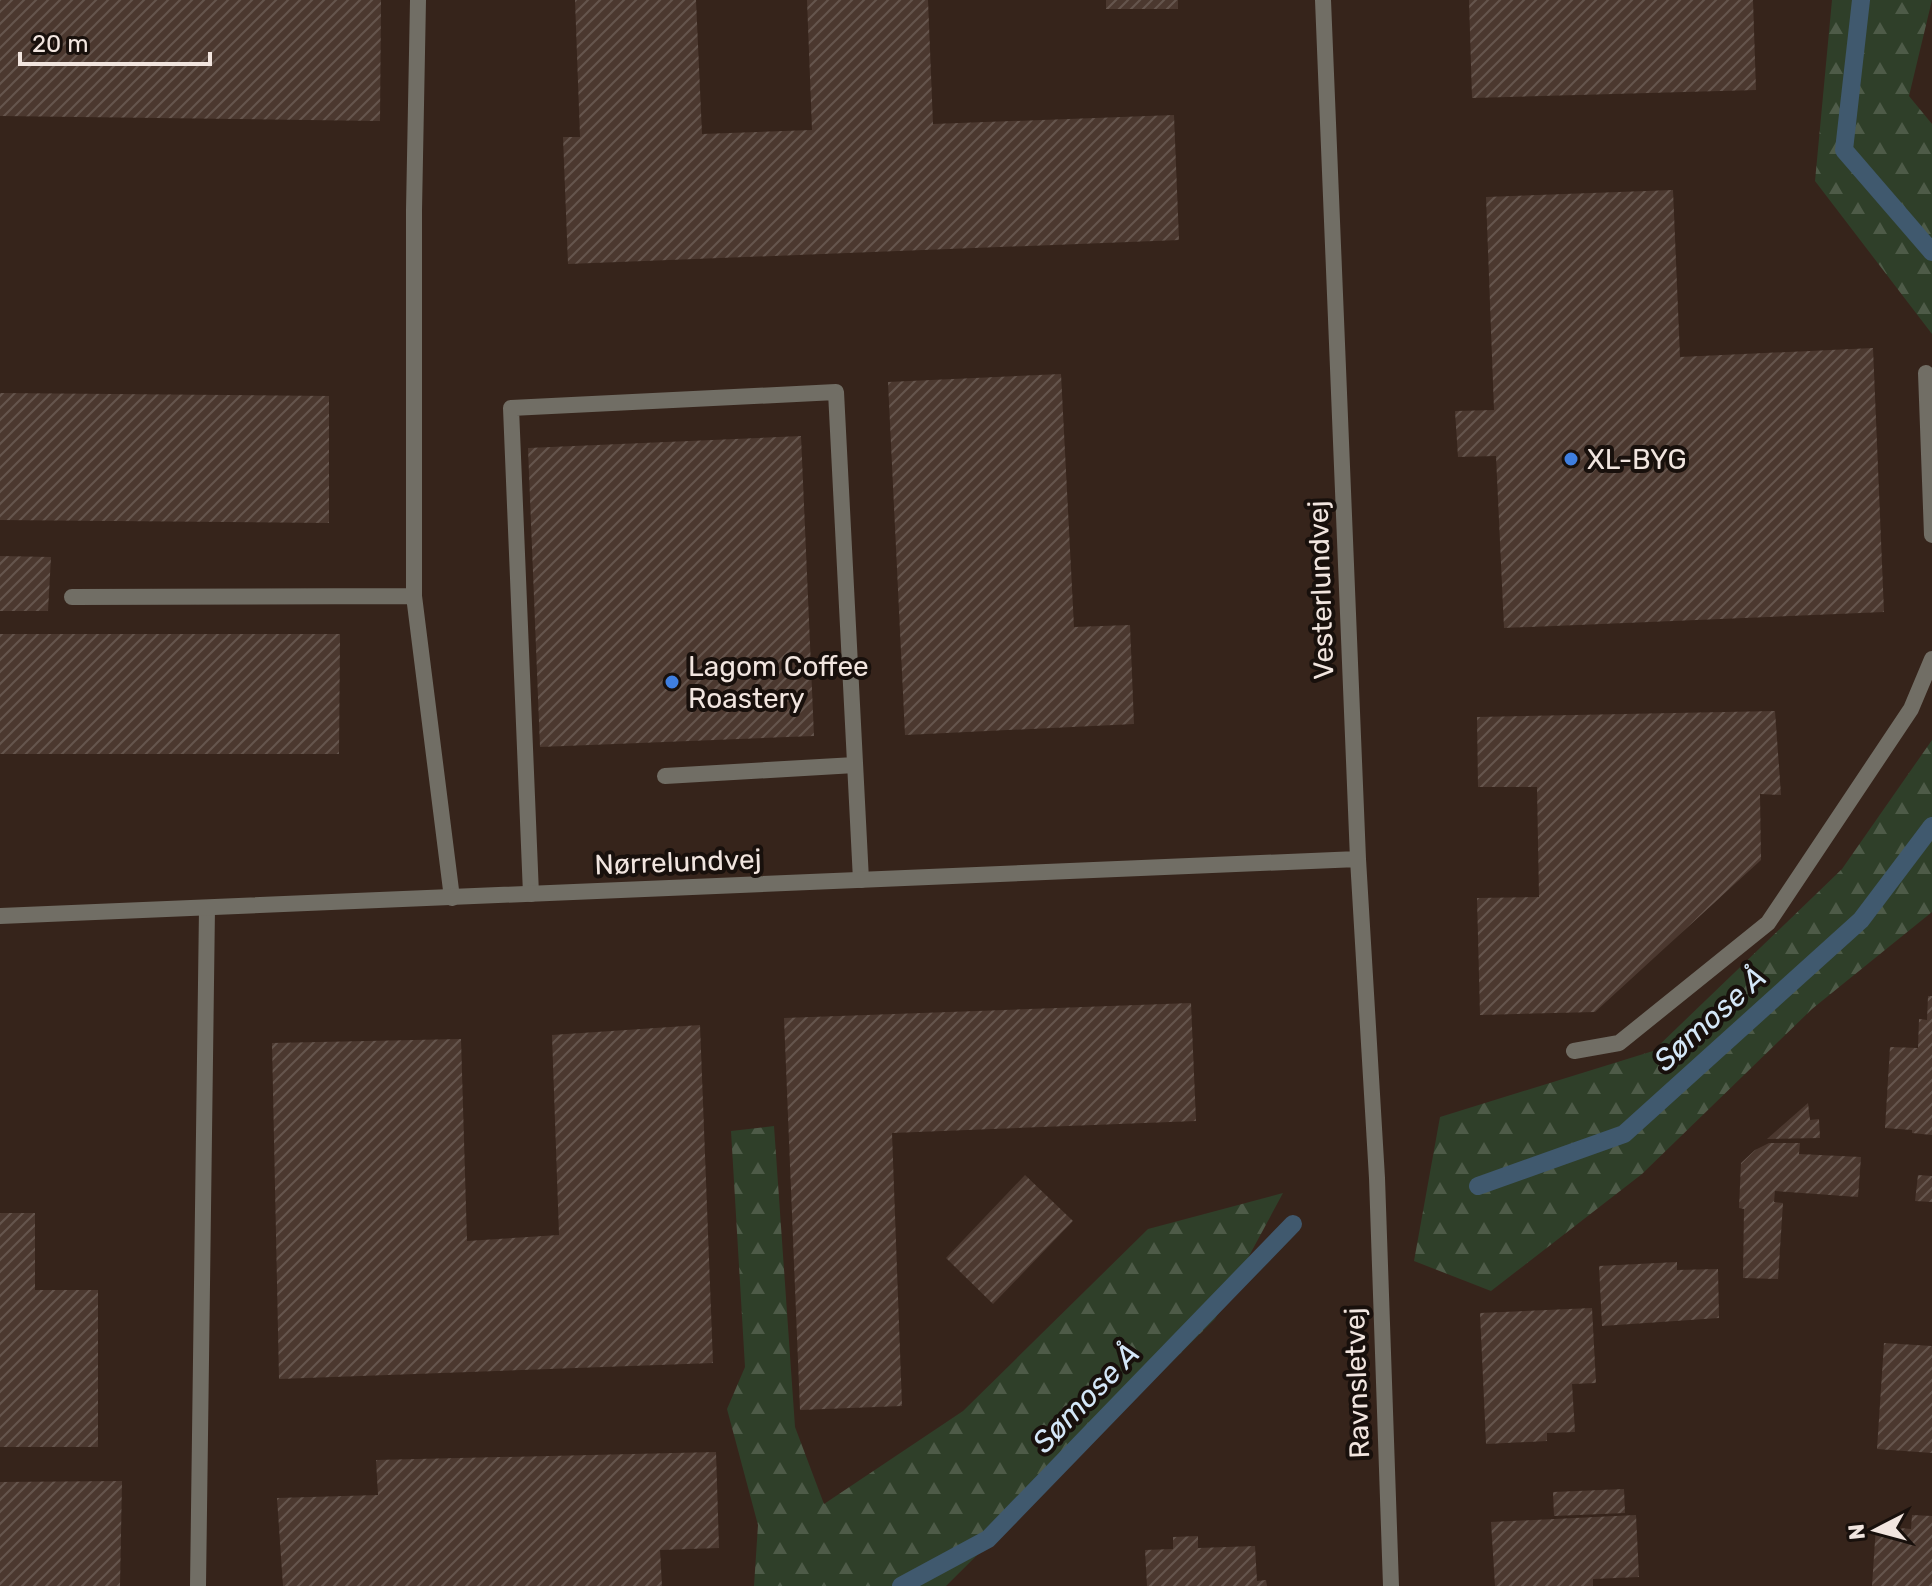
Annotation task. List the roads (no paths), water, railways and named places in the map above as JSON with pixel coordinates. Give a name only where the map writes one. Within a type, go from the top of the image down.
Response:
[{"type":"street","points":[[418,0],[414,210],[414,596],[452,898]]},
{"type":"street","name":"Vesterlundvej","points":[[1323,0],[1358,859],[1377,1178]]},
{"type":"street","points":[[1926,373],[1932,535]]},
{"type":"street","points":[[531,894],[511,408],[836,392],[861,880]]},
{"type":"street","points":[[72,597],[414,596]]},
{"type":"street","points":[[1574,1051],[1619,1043],[1768,923],[1911,709],[1932,659]]},
{"type":"street","points":[[665,776],[855,765]]},
{"type":"street","name":"Nørrelundvej","points":[[0,916],[1358,859]]},
{"type":"street","points":[[198,1586],[207,908]]},
{"type":"street","name":"Ravnsletvej","points":[[1377,1178],[1391,1586]]},
{"type":"waterway","name":"Sømose Å","points":[[1861,0],[1844,150],[1932,252]]},
{"type":"waterway","name":"Sømose Å","points":[[1478,1186],[1624,1134],[1861,920],[1932,826]]},
{"type":"waterway","name":"Sømose Å","points":[[901,1586],[988,1539],[1293,1224]]},
{"type":"place","name":"XL-BYG","points":[[1571,459]]},
{"type":"place","name":"Lagom Coffee Roastery","points":[[672,682]]}]
